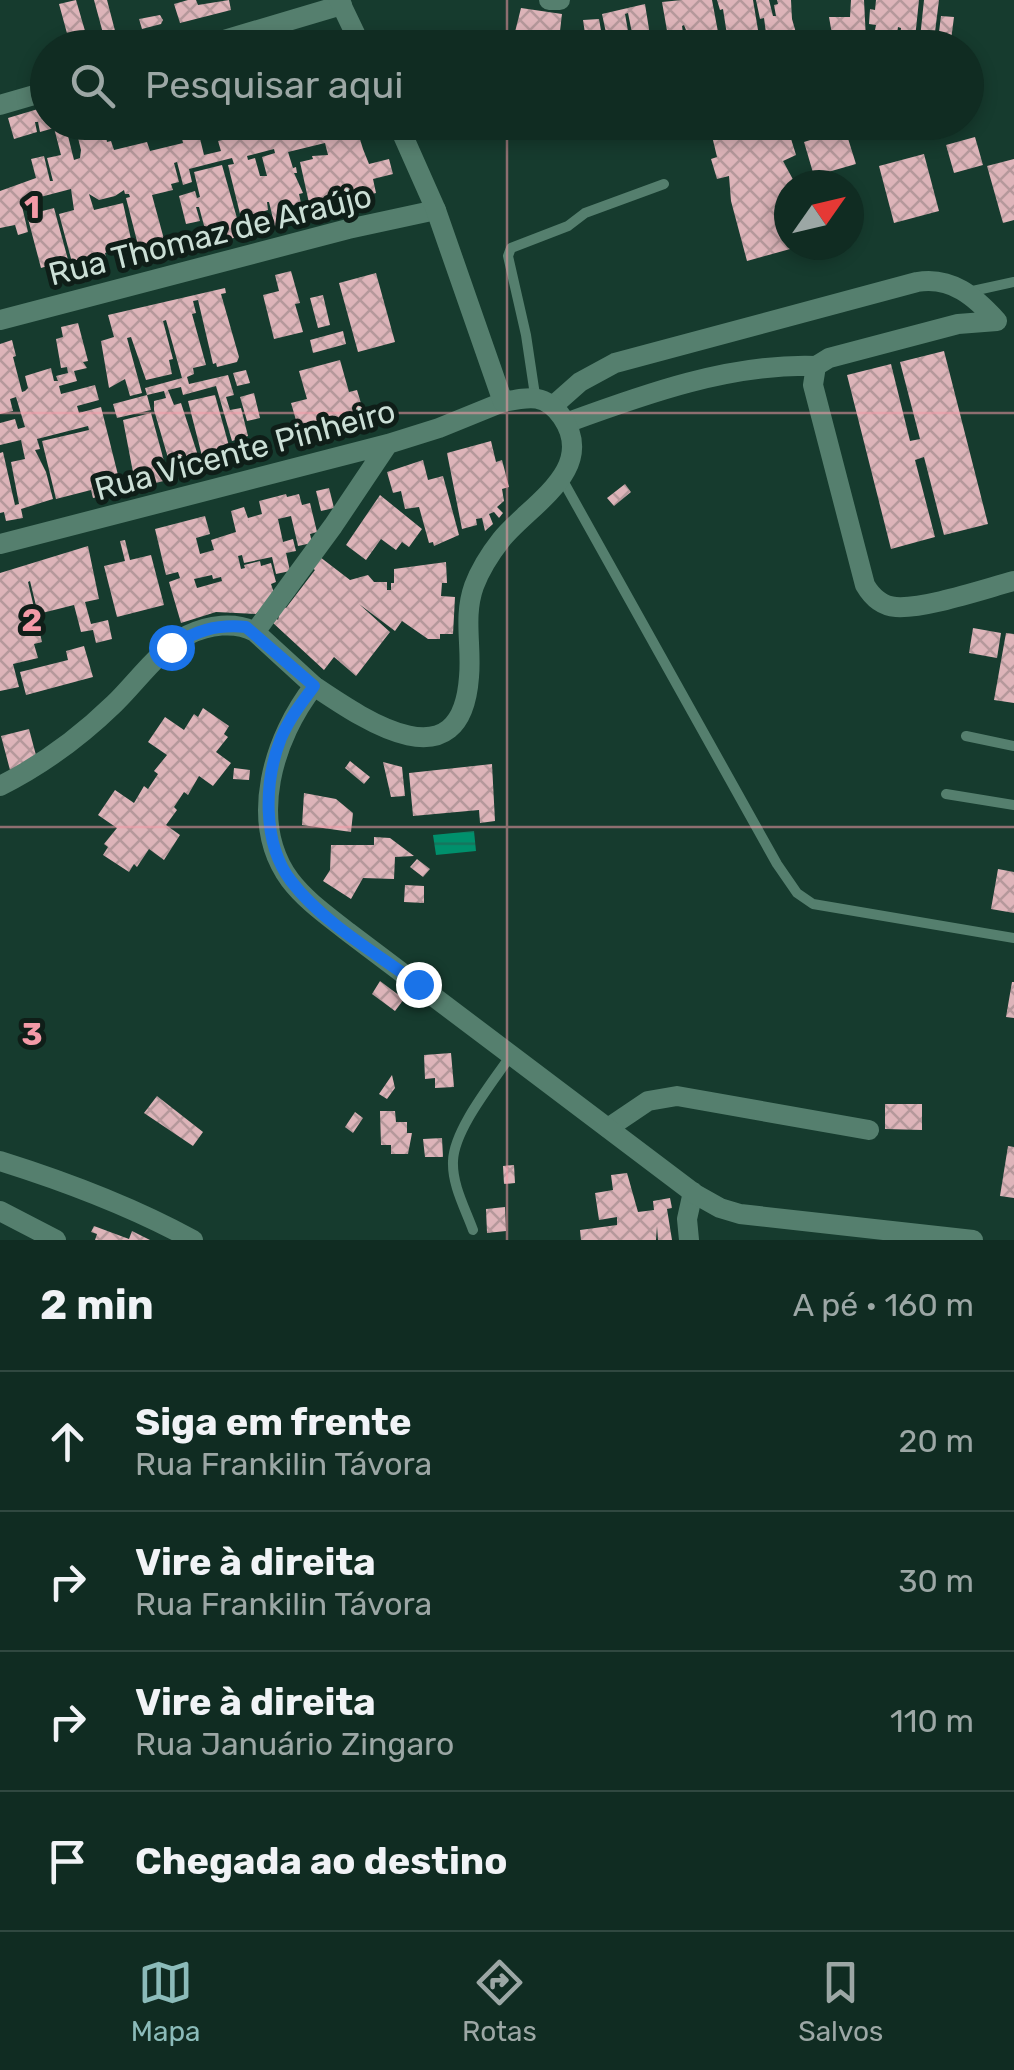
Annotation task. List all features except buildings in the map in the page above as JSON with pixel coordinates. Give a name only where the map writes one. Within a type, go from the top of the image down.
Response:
[{"type":"street","points":[[255,30],[340,3],[353,30]]},
{"type":"street","points":[[0,105],[30,96]]},
{"type":"street","points":[[405,140],[436,210],[503,402]]},
{"type":"street","name":"Rua Thomaz de Araújo","points":[[0,320],[348,229],[436,210]]},
{"type":"street","points":[[0,786],[63,748],[171,647],[188,635],[214,626],[232,625],[255,632],[314,686],[349,710],[402,736],[419,738],[446,728],[468,696],[466,617],[473,588],[502,538],[562,478],[572,457],[572,438],[551,408],[580,382],[615,363],[918,282],[941,281],[967,292]]},
{"type":"street","name":"Rua Vicente Pinheiro","points":[[0,544],[388,444],[503,402],[551,408],[646,394],[779,365],[816,366],[829,358],[958,324],[996,321],[967,292]]},
{"type":"street","points":[[816,366],[813,385],[864,585],[872,596],[896,607],[915,606],[1014,581]]},
{"type":"street","points":[[255,632],[388,444]]},
{"type":"street","points":[[314,686],[281,738],[271,776],[269,814],[272,837],[289,878],[305,896],[693,1192],[720,1208],[740,1214],[974,1240]]},
{"type":"street","points":[[608,1128],[648,1101],[677,1096],[869,1130]]},
{"type":"street","points":[[0,1161],[150,1216],[193,1240]]},
{"type":"street","points":[[690,1240],[687,1220],[693,1192]]},
{"type":"street","points":[[0,1210],[56,1240]]},
{"type":"lane","points":[[551,408],[526,334],[508,256],[511,248],[568,226],[585,212],[664,184]]},
{"type":"lane","points":[[967,292],[1014,282]]},
{"type":"lane","points":[[562,478],[777,864],[797,893],[813,904],[1014,938]]},
{"type":"lane","points":[[966,736],[1014,746]]},
{"type":"lane","points":[[946,794],[1014,805]]},
{"type":"lane","points":[[473,1230],[456,1185],[453,1159],[465,1127],[511,1054]]},
{"type":"shaded area","points":[[474,831],[476,851],[436,855],[433,835]]},
{"type":"route","points":[[171,647],[188,635],[214,626],[246,627],[314,686],[281,738],[271,776],[269,814],[279,859],[305,896],[418,984]]}]
